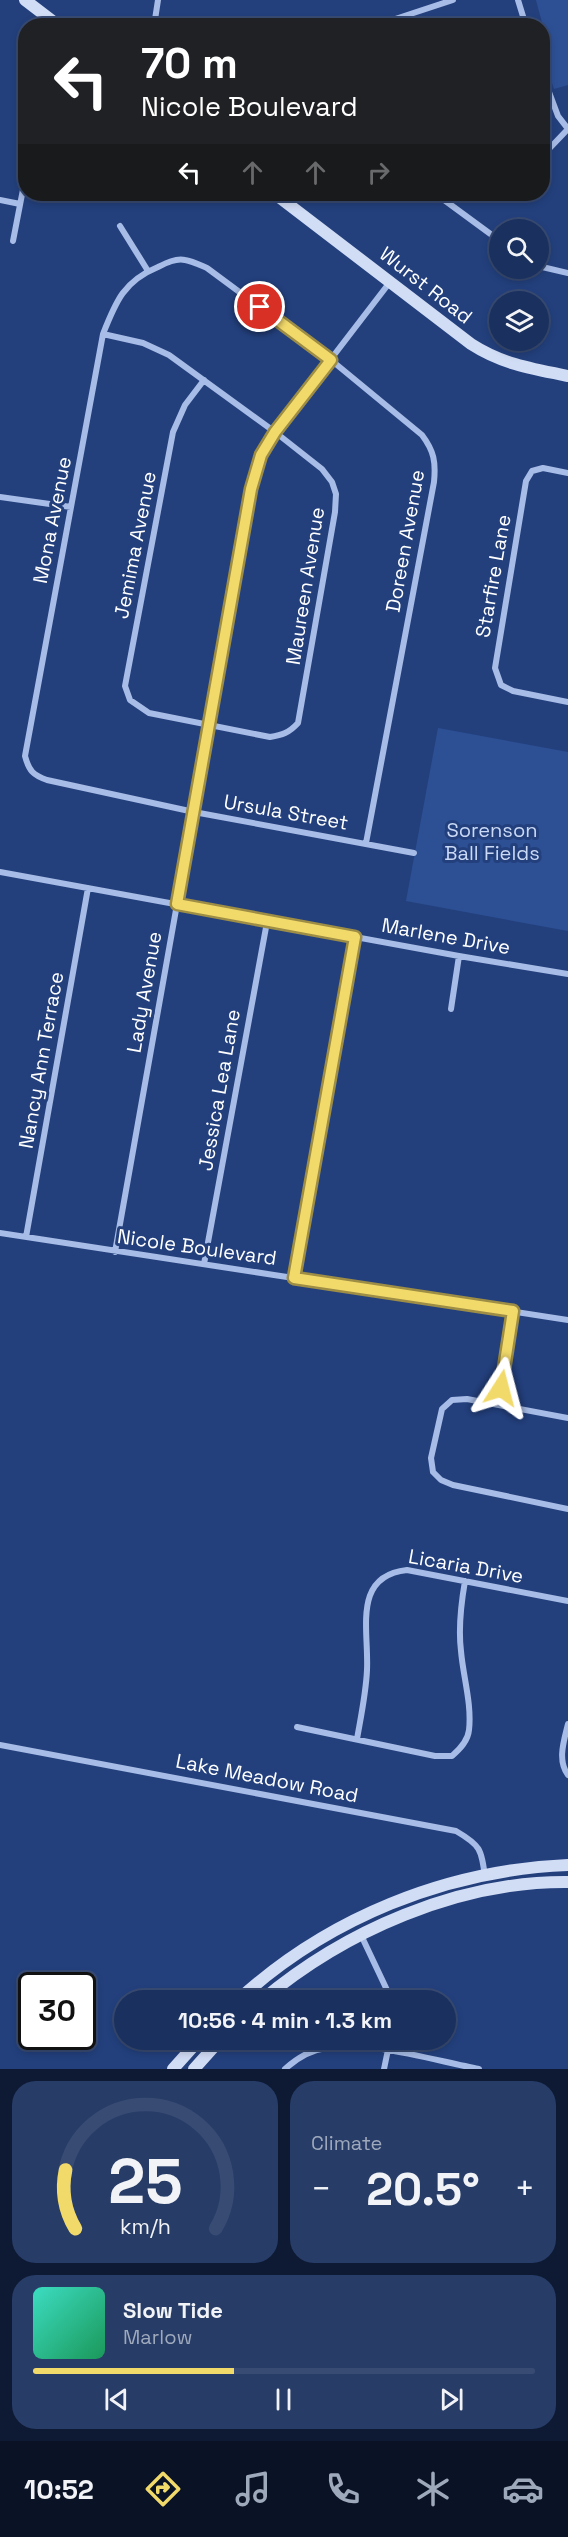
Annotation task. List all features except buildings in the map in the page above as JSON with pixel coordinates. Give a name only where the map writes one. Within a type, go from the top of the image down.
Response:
[{"type":"street","points":[[25,0],[48,18]]},
{"type":"street","points":[[155,18],[158,0]]},
{"type":"street","points":[[398,18],[453,0]]},
{"type":"street","points":[[518,0],[524,18]]},
{"type":"street","points":[[550,95],[558,116],[568,129],[550,148]]},
{"type":"street","points":[[0,200],[20,204]]},
{"type":"street","points":[[13,241],[21,201]]},
{"type":"street","name":"Wurst Road","points":[[284,201],[492,358],[517,366],[568,376]]},
{"type":"street","points":[[446,201],[489,233]]},
{"type":"street","points":[[120,226],[148,271]]},
{"type":"street","name":"Doreen Avenue","points":[[148,271],[173,261],[185,260],[207,268],[331,360],[422,435],[431,447],[436,463],[366,843]]},
{"type":"street","points":[[549,269],[568,273]]},
{"type":"street","name":"Mona Avenue","points":[[47,780],[36,776],[29,770],[25,756],[104,334],[115,302],[131,282],[148,271]]},
{"type":"street","name":"Lady Avenue","points":[[116,1252],[251,489],[261,455],[275,432],[390,282]]},
{"type":"street","name":"Maureen Avenue","points":[[104,334],[143,343],[169,355],[275,432],[321,469],[332,482],[336,494],[335,512],[298,723],[291,731],[270,737],[209,725]]},
{"type":"street","name":"Jemima Avenue","points":[[204,380],[185,405],[173,432],[125,686],[130,700],[149,713],[209,725]]},
{"type":"street","name":"Starfire Lane","points":[[568,473],[543,468],[532,471],[526,480],[495,668],[501,685],[513,691],[568,702]]},
{"type":"street","points":[[0,497],[71,507]]},
{"type":"street","name":"Ursula Street","points":[[47,780],[194,812],[414,852]]},
{"type":"street","name":"Marlene Drive","points":[[0,873],[568,974]]},
{"type":"street","name":"Nancy Ann Terrace","points":[[26,1237],[87,888]]},
{"type":"street","name":"Jessica Lea Lane","points":[[204,1264],[267,921]]},
{"type":"street","points":[[294,1278],[355,937]]},
{"type":"street","points":[[450,1009],[459,956]]},
{"type":"street","name":"Nicole Boulevard","points":[[0,1233],[568,1320]]},
{"type":"street","points":[[498,1404],[513,1311]]},
{"type":"street","points":[[568,1418],[467,1399],[452,1400],[442,1409],[431,1458],[433,1472],[441,1480],[453,1485],[568,1509]]},
{"type":"street","name":"Licaria Drive","points":[[357,1739],[367,1670],[366,1623],[369,1597],[377,1581],[392,1572],[407,1570],[568,1601]]},
{"type":"street","points":[[297,1727],[435,1756],[452,1756],[464,1745],[469,1731],[468,1698],[460,1649],[460,1617],[465,1581]]},
{"type":"street","points":[[568,1725],[562,1753],[563,1768],[568,1775]]},
{"type":"street","name":"Lake Meadow Road","points":[[0,1745],[456,1831],[476,1843],[483,1861],[487,1890]]},
{"type":"street","points":[[249,1990],[295,1955],[344,1925],[391,1903],[452,1882],[520,1869],[568,1865]]},
{"type":"street","points":[[274,1990],[289,1978],[360,1934],[415,1911],[487,1890],[568,1882]]},
{"type":"street","points":[[360,1934],[387,1990]]},
{"type":"street","points":[[285,2069],[297,2059],[325,2048],[355,2046],[479,2069]]},
{"type":"street","points":[[173,2069],[190,2050]]},
{"type":"street","points":[[194,2069],[211,2050]]},
{"type":"street","points":[[384,2069],[387,2051]]},
{"type":"green space","points":[[536,0],[568,0],[568,85],[554,89],[550,77],[550,18],[541,18]]},
{"type":"green space","name":"Sorenson Ball Fields","points":[[438,728],[568,752],[568,931],[406,901]]},
{"type":"route","points":[[260,307],[331,360],[275,432],[261,455],[251,489],[177,904],[355,937],[294,1278],[513,1311],[501,1388]]}]
